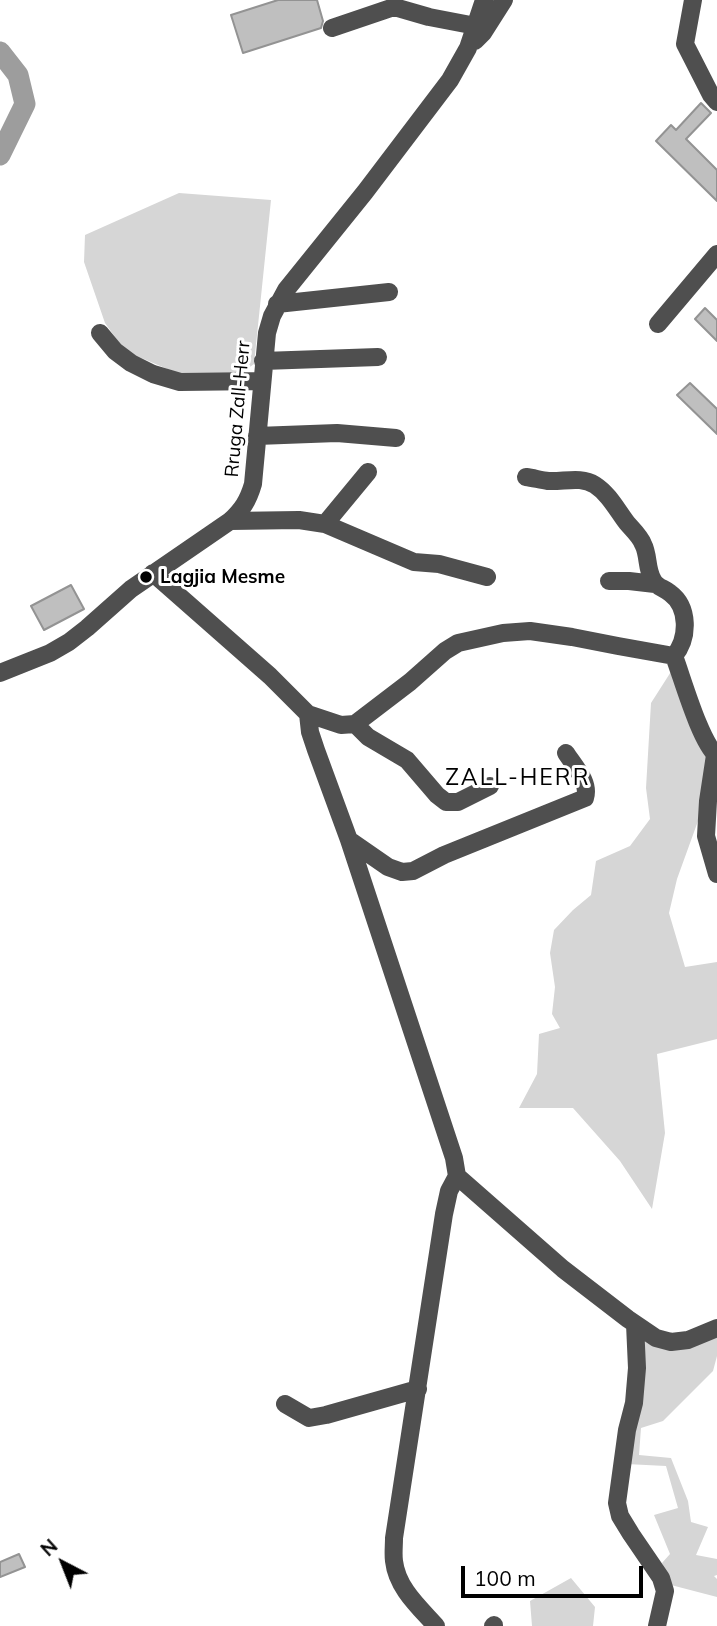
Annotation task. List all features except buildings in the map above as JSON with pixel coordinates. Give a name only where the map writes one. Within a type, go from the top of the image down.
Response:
[{"type":"street","name":"Rruga Zall-Herr","points":[[0,673],[50,653],[69,642],[131,589],[241,511],[249,499],[253,484],[263,361],[267,332],[277,304],[450,80],[468,48],[484,0]]},
{"type":"street","points":[[468,48],[483,33],[504,0]]},
{"type":"street","points":[[693,0],[685,44],[715,94]]},
{"type":"street","points":[[332,28],[391,8],[475,26]]},
{"type":"street","points":[[658,324],[717,254]]},
{"type":"street","points":[[277,304],[389,292]]},
{"type":"street","points":[[100,333],[115,351],[153,374],[180,382],[262,381]]},
{"type":"street","points":[[263,361],[378,357]]},
{"type":"street","points":[[257,436],[337,433],[396,438]]},
{"type":"street","points":[[326,524],[368,472]]},
{"type":"street","points":[[526,477],[547,481],[584,480],[595,485],[607,495],[643,543],[648,570],[655,584]]},
{"type":"street","points":[[230,521],[299,520],[326,524],[414,562],[439,564],[487,577]]},
{"type":"street","points":[[153,573],[270,676],[308,714],[341,725],[355,724],[366,717],[458,643],[530,631],[572,636],[674,656]]},
{"type":"street","points":[[609,581],[655,584],[670,592],[680,602],[684,614],[684,635],[674,656]]},
{"type":"street","points":[[674,656],[696,717],[709,747],[716,756],[708,801],[706,836],[717,874]]},
{"type":"street","points":[[308,714],[310,732],[349,840],[454,1158],[457,1176],[449,1191],[444,1214],[394,1538],[394,1561],[400,1581],[411,1599],[436,1626]]},
{"type":"street","points":[[355,724],[368,737],[407,760],[446,803],[458,802],[490,786]]},
{"type":"street","points":[[349,840],[388,867],[402,872],[413,870],[585,799],[587,791],[584,781],[566,753]]},
{"type":"street","points":[[457,1176],[563,1269],[656,1338],[671,1342],[717,1328]]},
{"type":"street","points":[[635,1324],[637,1368],[634,1403],[627,1430],[617,1503],[620,1516],[661,1578],[665,1591],[659,1617]]},
{"type":"street","points":[[285,1404],[309,1418],[418,1390]]},
{"type":"shaded area","points":[[179,193],[271,200],[254,364],[242,373],[179,374],[125,351],[105,323],[84,262],[85,235]]},
{"type":"shaded area","points":[[674,667],[709,759],[698,821],[677,879],[669,913],[685,967],[717,962],[717,1039],[657,1054],[665,1133],[652,1209],[620,1161],[573,1108],[519,1108],[537,1074],[539,1034],[560,1028],[552,1014],[555,987],[550,953],[554,930],[591,895],[596,861],[630,846],[650,819],[646,788],[651,703]]},
{"type":"shaded area","points":[[641,1335],[717,1335],[717,1356],[713,1371],[663,1421],[641,1428],[639,1455],[671,1458],[688,1501],[691,1522],[708,1527],[696,1555],[717,1559],[717,1575],[714,1576],[717,1579],[717,1597],[671,1585],[662,1563],[670,1554],[654,1515],[678,1508],[666,1466],[626,1464]]},
{"type":"shaded area","points":[[571,1578],[595,1607],[593,1626],[532,1626],[530,1601]]},
{"type":"waterway","points":[[0,52],[18,75],[25,104],[0,155]]},
{"type":"place","name":"Lagjia Mesme","points":[[146,577]]},
{"type":"district","name":"ZALL-HERR","points":[[518,778]]}]
